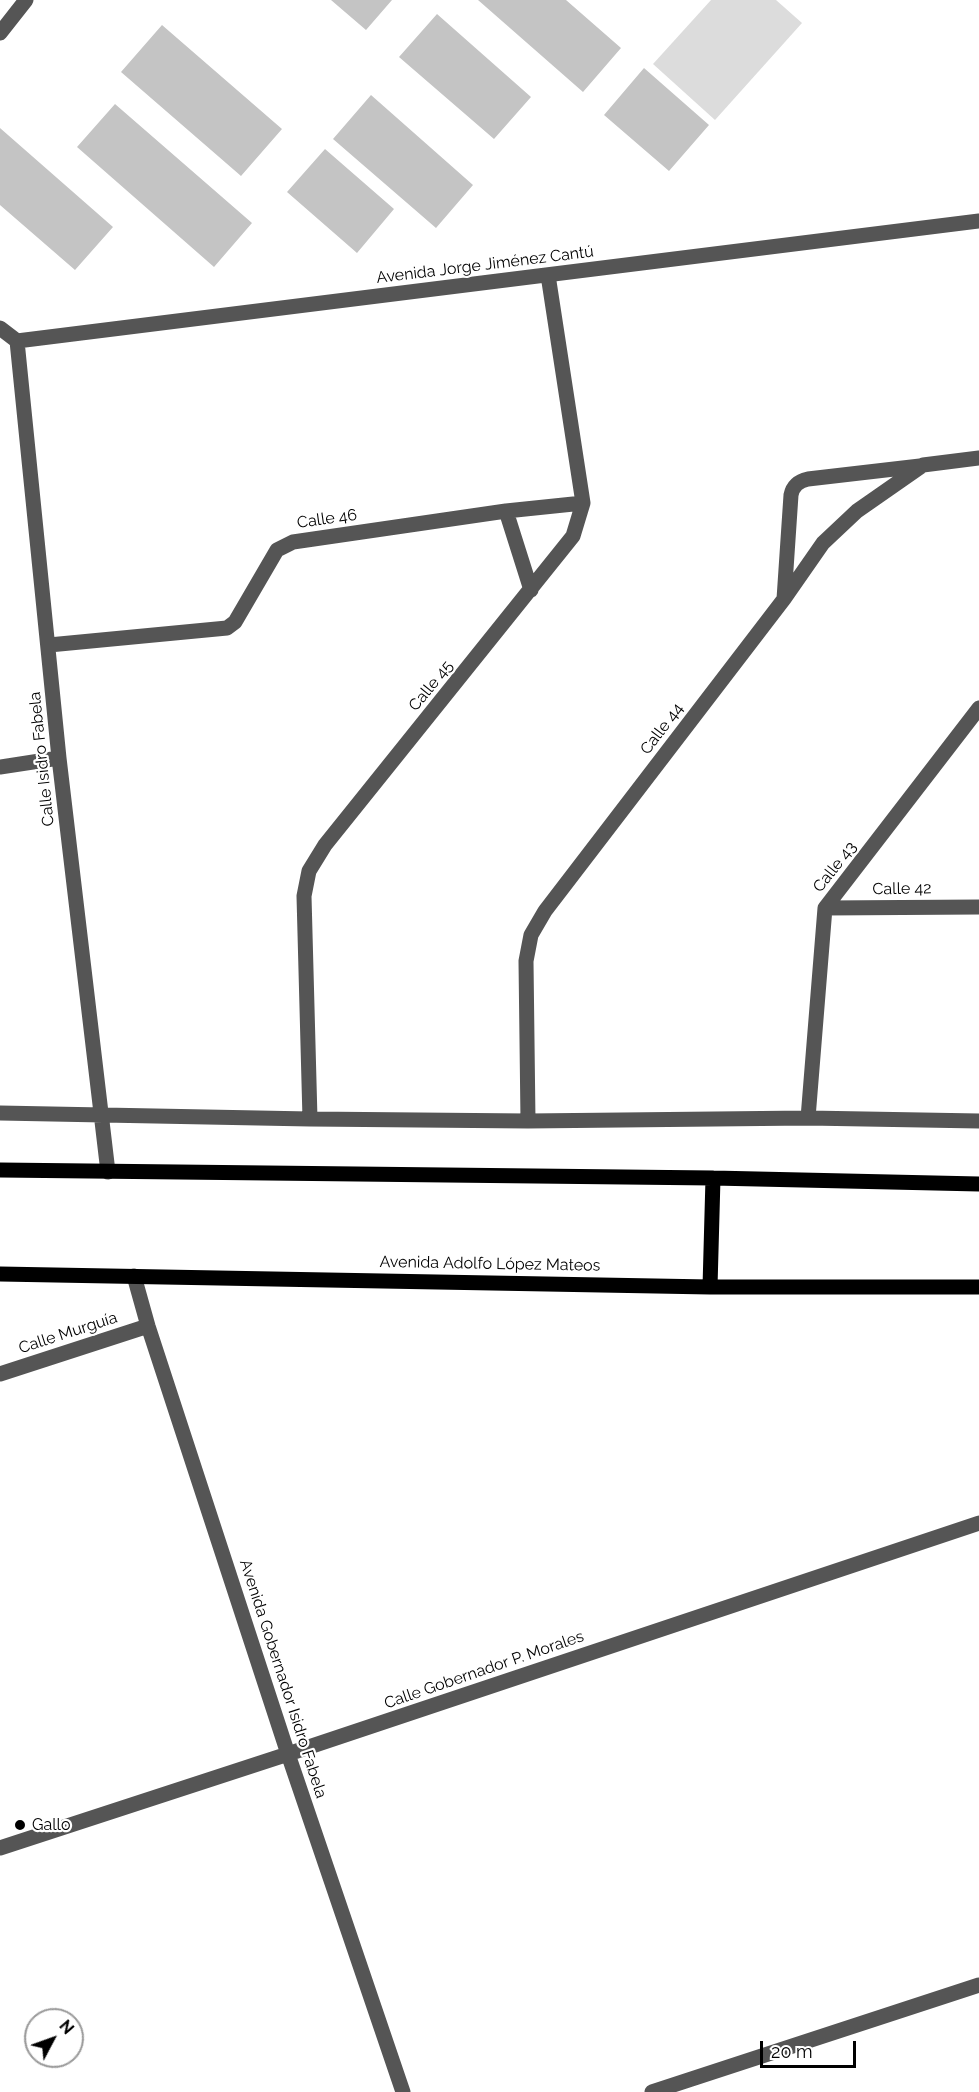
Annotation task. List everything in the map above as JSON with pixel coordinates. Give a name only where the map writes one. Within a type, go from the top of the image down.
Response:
[{"type":"main road","points":[[0,1170],[712,1178],[979,1184]]},
{"type":"main road","points":[[710,1287],[712,1178]]},
{"type":"main road","name":"Avenida Adolfo López Mateos","points":[[0,1274],[710,1287],[979,1287]]},
{"type":"street","points":[[0,33],[26,0]]},
{"type":"street","name":"Avenida Jorge Jiménez Cantú","points":[[17,341],[979,221]]},
{"type":"street","name":"Calle 45","points":[[310,1119],[304,896],[309,871],[325,845],[573,536],[583,503],[548,275]]},
{"type":"street","points":[[0,328],[17,341]]},
{"type":"street","name":"Calle Isidro Fabela","points":[[17,341],[60,758],[108,1172]]},
{"type":"street","name":"Calle 44","points":[[528,1121],[526,961],[531,935],[545,911],[784,599],[823,543],[857,511],[923,465],[979,458]]},
{"type":"street","points":[[784,599],[790,495],[796,484],[808,479],[923,465]]},
{"type":"street","name":"Calle 46","points":[[48,645],[227,628],[235,622],[277,550],[287,543],[506,511],[583,503]]},
{"type":"street","points":[[506,511],[531,590]]},
{"type":"street","name":"Calle 43","points":[[808,1118],[825,908],[979,708]]},
{"type":"street","points":[[0,767],[60,758]]},
{"type":"street","name":"Calle 42","points":[[825,908],[979,907]]},
{"type":"street","points":[[0,1113],[528,1121],[808,1118],[979,1121]]},
{"type":"street","name":"Avenida Gobernador Isidro Fabela","points":[[134,1276],[148,1326],[288,1754],[403,2092]]},
{"type":"street","name":"Calle Murguía","points":[[0,1374],[148,1326]]},
{"type":"street","name":"Calle Gobernador P. Morales","points":[[0,1848],[979,1523]]},
{"type":"street","points":[[652,2092],[979,1985]]},
{"type":"shaded area","points":[[711,0],[776,0],[802,23],[715,120],[653,64]]},
{"type":"building","points":[[331,0],[392,0],[366,30]]},
{"type":"building","points":[[478,0],[566,0],[621,48],[583,92]]},
{"type":"building","points":[[437,14],[531,97],[494,139],[399,57]]},
{"type":"building","points":[[162,25],[282,129],[241,176],[121,72]]},
{"type":"building","points":[[644,68],[709,125],[669,171],[604,115]]},
{"type":"building","points":[[371,95],[473,185],[436,228],[333,139]]},
{"type":"building","points":[[115,104],[252,223],[214,267],[77,147]]},
{"type":"building","points":[[0,128],[113,227],[75,270],[0,205]]},
{"type":"building","points":[[325,149],[394,209],[357,253],[287,192]]},
{"type":"place","name":"Gallo","points":[[20,1825]]}]
